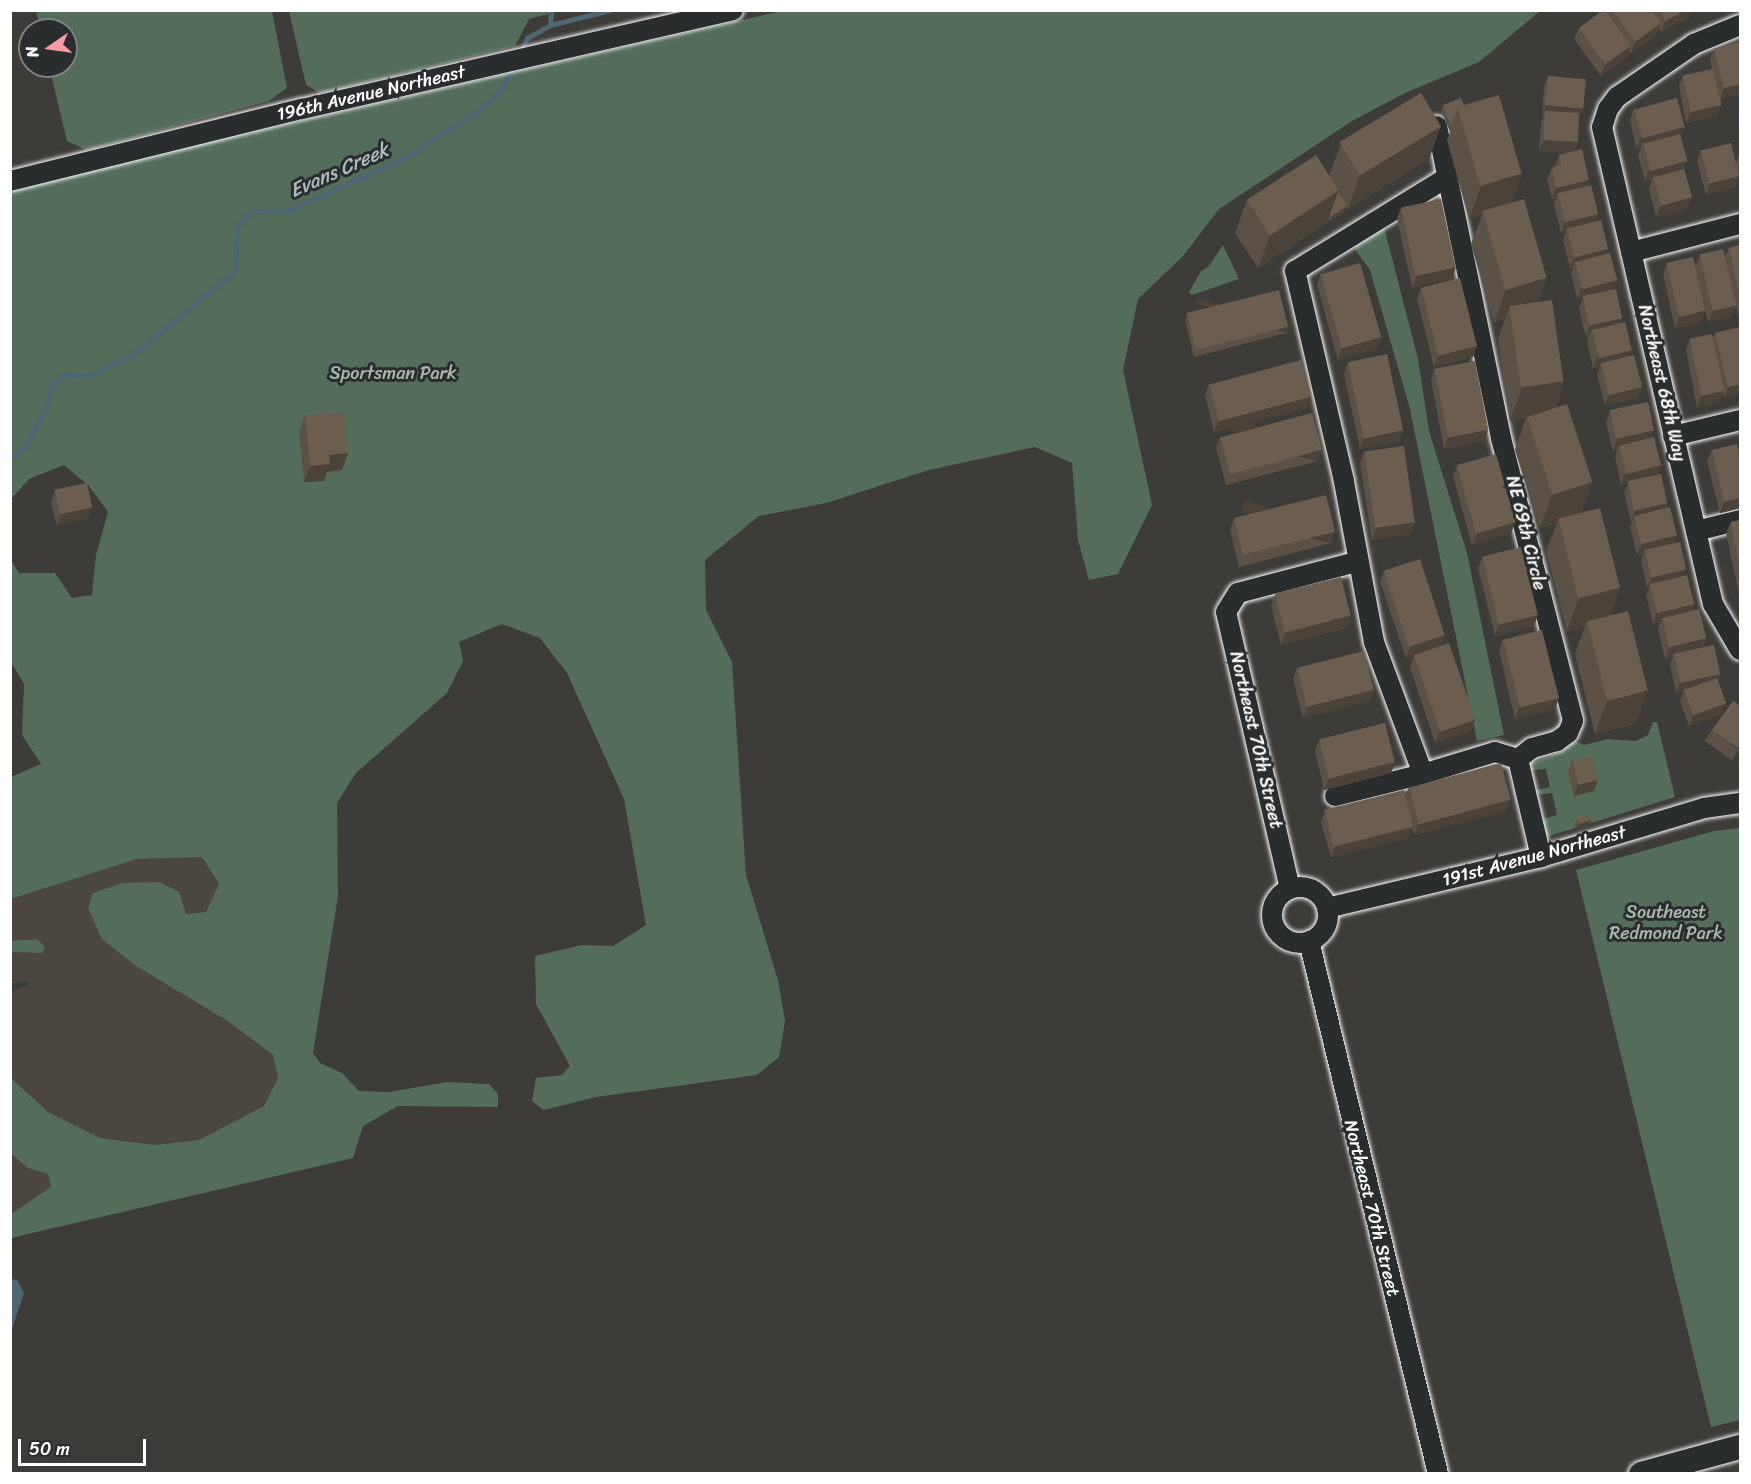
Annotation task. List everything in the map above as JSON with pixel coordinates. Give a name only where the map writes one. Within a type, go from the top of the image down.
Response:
[{"type":"street","name":"196th Avenue Northeast","points":[[10,181],[733,10]]},
{"type":"street","name":"Northeast 68th Way","points":[[1740,25],[1694,44],[1617,97],[1608,109],[1603,133],[1713,604],[1740,650]]},
{"type":"street","name":"NE 69th Circle","points":[[1437,126],[1501,438],[1573,721],[1568,733],[1557,741],[1532,748],[1518,759]]},
{"type":"street","points":[[1423,774],[1374,642],[1356,562],[1344,481],[1294,271],[1446,178]]},
{"type":"street","points":[[1631,252],[1740,225]]},
{"type":"street","points":[[1673,436],[1740,420]]},
{"type":"street","points":[[1696,531],[1740,519]]},
{"type":"street","name":"Northeast 70th Street","points":[[1290,889],[1226,612],[1237,593],[1356,562]]},
{"type":"street","points":[[1335,796],[1423,774],[1495,752],[1518,759],[1541,857]]},
{"type":"street","name":"191st Avenue Northeast","points":[[1327,908],[1541,857],[1704,808],[1740,803]]},
{"type":"street","points":[[1290,889],[1313,890],[1327,908],[1325,928],[1309,941],[1286,939],[1272,921],[1274,905],[1290,889]]},
{"type":"street","name":"Northeast 70th Street","points":[[1309,941],[1438,1473]]},
{"type":"street","points":[[1641,1473],[1740,1447]]},
{"type":"shaded area","points":[[202,857],[219,884],[206,912],[186,914],[122,883],[93,893],[88,908],[273,1055],[278,1078],[264,1106],[199,1140],[155,1145],[100,1138],[48,1112],[11,1078],[11,992],[28,985],[28,980],[11,984],[11,899],[137,859]]},
{"type":"shaded area","points":[[10,1154],[28,1168],[48,1174],[51,1188],[11,1214]]},
{"type":"green space","points":[[289,10],[561,11],[529,19],[515,46],[320,93],[306,85]]},
{"type":"green space","points":[[36,11],[272,11],[287,88],[269,101],[86,150],[67,141],[52,78],[78,78],[78,18],[38,18]]},
{"type":"green space","name":"Sportsman Park","points":[[782,11],[1540,11],[1479,62],[1405,93],[1352,121],[1219,209],[1183,256],[1138,299],[1123,370],[1152,505],[1118,574],[1089,580],[1078,540],[1072,463],[1035,447],[929,470],[826,503],[759,516],[705,560],[706,610],[732,662],[746,875],[778,980],[785,1021],[779,1057],[757,1075],[596,1097],[544,1110],[532,1101],[536,1078],[562,1075],[570,1066],[536,1004],[535,956],[582,945],[613,946],[646,925],[624,799],[567,673],[540,638],[502,624],[459,642],[463,661],[447,693],[356,773],[337,803],[338,896],[313,1053],[320,1063],[342,1073],[359,1091],[389,1092],[447,1082],[489,1084],[498,1094],[498,1107],[398,1106],[363,1126],[353,1158],[11,1238],[11,1214],[51,1187],[48,1174],[28,1168],[11,1154],[11,1078],[48,1112],[100,1138],[155,1145],[199,1140],[264,1106],[278,1078],[273,1055],[228,1021],[136,966],[102,939],[88,908],[93,893],[122,883],[159,882],[179,892],[186,914],[206,912],[219,884],[202,857],[137,859],[11,899],[11,777],[41,764],[22,735],[24,684],[11,662],[10,559],[19,573],[55,573],[72,598],[92,595],[96,555],[108,512],[89,486],[64,465],[29,479],[11,499],[11,187]]},
{"type":"green space","points":[[1384,227],[1418,359],[1429,431],[1467,553],[1504,735],[1477,741],[1410,409],[1370,270],[1354,248]]},
{"type":"green space","points":[[1223,245],[1239,279],[1192,295],[1189,292],[1201,271],[1209,266]]},
{"type":"green space","points":[[1653,722],[1657,722],[1675,797],[1546,837],[1542,819],[1557,815],[1552,793],[1535,795],[1536,790],[1550,787],[1546,769],[1531,770],[1532,763],[1561,752],[1574,741],[1584,745],[1608,739],[1636,741],[1648,735]]},
{"type":"green space","name":"Southeast Redmond Park","points":[[1740,828],[1740,1420],[1711,1427],[1576,870],[1714,831]]},
{"type":"green space","points":[[37,939],[45,947],[42,953],[11,952],[11,941]]},
{"type":"water","points":[[11,1279],[17,1280],[24,1293],[11,1332]]},
{"type":"building","points":[[1603,10],[1631,46],[1605,64],[1579,28]]},
{"type":"building","points":[[1612,10],[1651,10],[1661,23],[1635,42]]},
{"type":"building","points":[[1660,10],[1686,10],[1665,21]]},
{"type":"building","points":[[1740,42],[1740,84],[1724,88],[1714,49]]},
{"type":"building","points":[[1713,69],[1721,105],[1691,112],[1683,76]]},
{"type":"building","points":[[1548,76],[1586,79],[1583,108],[1545,105]]},
{"type":"building","points":[[1421,93],[1441,126],[1360,175],[1340,142]]},
{"type":"building","points":[[1499,95],[1522,174],[1480,186],[1458,107]]},
{"type":"building","points":[[1461,98],[1464,105],[1458,107],[1451,126],[1443,105]]},
{"type":"building","points":[[1677,98],[1685,127],[1642,138],[1634,109]]},
{"type":"building","points":[[1545,111],[1579,113],[1577,142],[1543,140]]},
{"type":"building","points":[[1680,134],[1687,161],[1651,171],[1643,144]]},
{"type":"building","points":[[1731,143],[1739,176],[1709,183],[1701,150]]},
{"type":"building","points":[[1582,149],[1589,180],[1556,188],[1552,168],[1561,165],[1559,155]]},
{"type":"building","points":[[1316,155],[1339,190],[1270,235],[1247,200]]},
{"type":"building","points":[[1684,169],[1692,197],[1661,206],[1653,178]]},
{"type":"building","points":[[1591,185],[1598,214],[1565,222],[1558,193]]},
{"type":"building","points":[[1338,192],[1347,206],[1332,216],[1330,214]]},
{"type":"building","points":[[1441,199],[1456,267],[1415,276],[1401,208]]},
{"type":"building","points":[[1524,199],[1547,278],[1505,290],[1483,211]]},
{"type":"building","points":[[1601,220],[1608,249],[1574,258],[1567,228]]},
{"type":"building","points":[[1740,245],[1740,296],[1729,248]]},
{"type":"building","points":[[1723,249],[1736,306],[1713,311],[1700,254]]},
{"type":"building","points":[[1610,253],[1617,280],[1582,289],[1575,262]]},
{"type":"building","points":[[1693,257],[1705,311],[1679,317],[1667,263]]},
{"type":"building","points":[[1360,263],[1381,337],[1342,348],[1321,274]]},
{"type":"building","points":[[1460,278],[1477,346],[1438,356],[1421,288]]},
{"type":"building","points":[[1616,289],[1622,318],[1589,325],[1583,296]]},
{"type":"building","points":[[1279,290],[1288,327],[1196,350],[1187,313]]},
{"type":"building","points":[[1552,300],[1563,381],[1521,387],[1509,306]]},
{"type":"building","points":[[1625,322],[1632,350],[1599,358],[1592,330]]},
{"type":"building","points":[[1740,327],[1740,384],[1728,387],[1715,333]]},
{"type":"building","points":[[1712,334],[1724,391],[1702,396],[1690,339]]},
{"type":"building","points":[[1387,354],[1403,430],[1364,439],[1348,362]]},
{"type":"building","points":[[1634,355],[1642,387],[1609,395],[1601,363]]},
{"type":"building","points":[[1301,360],[1311,397],[1219,421],[1209,385]]},
{"type":"building","points":[[1475,361],[1488,430],[1448,438],[1435,369]]},
{"type":"building","points":[[1648,402],[1654,430],[1616,438],[1610,410]]},
{"type":"building","points":[[1567,404],[1592,482],[1552,495],[1527,417]]},
{"type":"building","points":[[344,412],[348,453],[329,455],[330,464],[310,466],[305,415]]},
{"type":"building","points":[[1312,413],[1322,450],[1230,474],[1220,438]]},
{"type":"building","points":[[1654,437],[1661,465],[1626,474],[1619,446]]},
{"type":"building","points":[[1737,444],[1740,459],[1740,498],[1724,502],[1712,450]]},
{"type":"building","points":[[1404,446],[1415,522],[1375,528],[1364,452]]},
{"type":"building","points":[[1496,454],[1516,522],[1476,534],[1457,465]]},
{"type":"building","points":[[1661,474],[1667,503],[1634,510],[1628,481]]},
{"type":"building","points":[[87,483],[92,507],[60,514],[55,490]]},
{"type":"building","points":[[1326,495],[1335,532],[1243,555],[1234,518]]},
{"type":"building","points":[[1670,507],[1677,535],[1641,544],[1634,516]]},
{"type":"building","points":[[1600,508],[1620,588],[1578,598],[1558,518]]},
{"type":"building","points":[[1740,520],[1740,570],[1731,522]]},
{"type":"building","points":[[1680,542],[1686,569],[1651,577],[1645,550]]},
{"type":"building","points":[[1521,547],[1538,615],[1499,625],[1482,557]]},
{"type":"building","points":[[1420,559],[1445,635],[1409,647],[1384,571]]},
{"type":"building","points":[[1687,575],[1694,604],[1657,613],[1650,584]]},
{"type":"building","points":[[1341,577],[1351,616],[1285,632],[1275,593]]},
{"type":"building","points":[[1699,609],[1706,638],[1669,647],[1662,618]]},
{"type":"building","points":[[1628,611],[1648,691],[1607,701],[1587,621]]},
{"type":"building","points":[[1542,630],[1559,698],[1520,708],[1503,640]]},
{"type":"building","points":[[1449,643],[1475,720],[1440,732],[1414,655]]},
{"type":"building","points":[[1714,645],[1720,674],[1680,683],[1674,654]]},
{"type":"building","points":[[1364,651],[1374,690],[1307,707],[1297,668]]},
{"type":"building","points":[[1717,678],[1726,703],[1693,715],[1684,690]]},
{"type":"building","points":[[1733,701],[1740,706],[1740,744],[1738,748],[1712,730]]},
{"type":"building","points":[[1385,723],[1395,762],[1329,778],[1319,739]]},
{"type":"building","points":[[1592,756],[1598,780],[1579,785],[1573,761]]},
{"type":"building","points":[[1501,763],[1511,800],[1419,824],[1409,788]]},
{"type":"building","points":[[1404,790],[1413,827],[1334,847],[1324,810]]},
{"type":"building","points":[[1589,815],[1591,820],[1578,824],[1577,818]]},
{"type":"waterway","points":[[550,25],[551,10]]},
{"type":"waterway","name":"Evans Creek","points":[[519,55],[527,38],[550,25],[610,10]]},
{"type":"waterway","name":"Evans Creek","points":[[10,458],[24,449],[47,406],[51,385],[67,374],[88,376],[132,355],[235,271],[237,225],[251,212],[290,210],[402,159],[476,113],[503,87],[514,66]]}]
